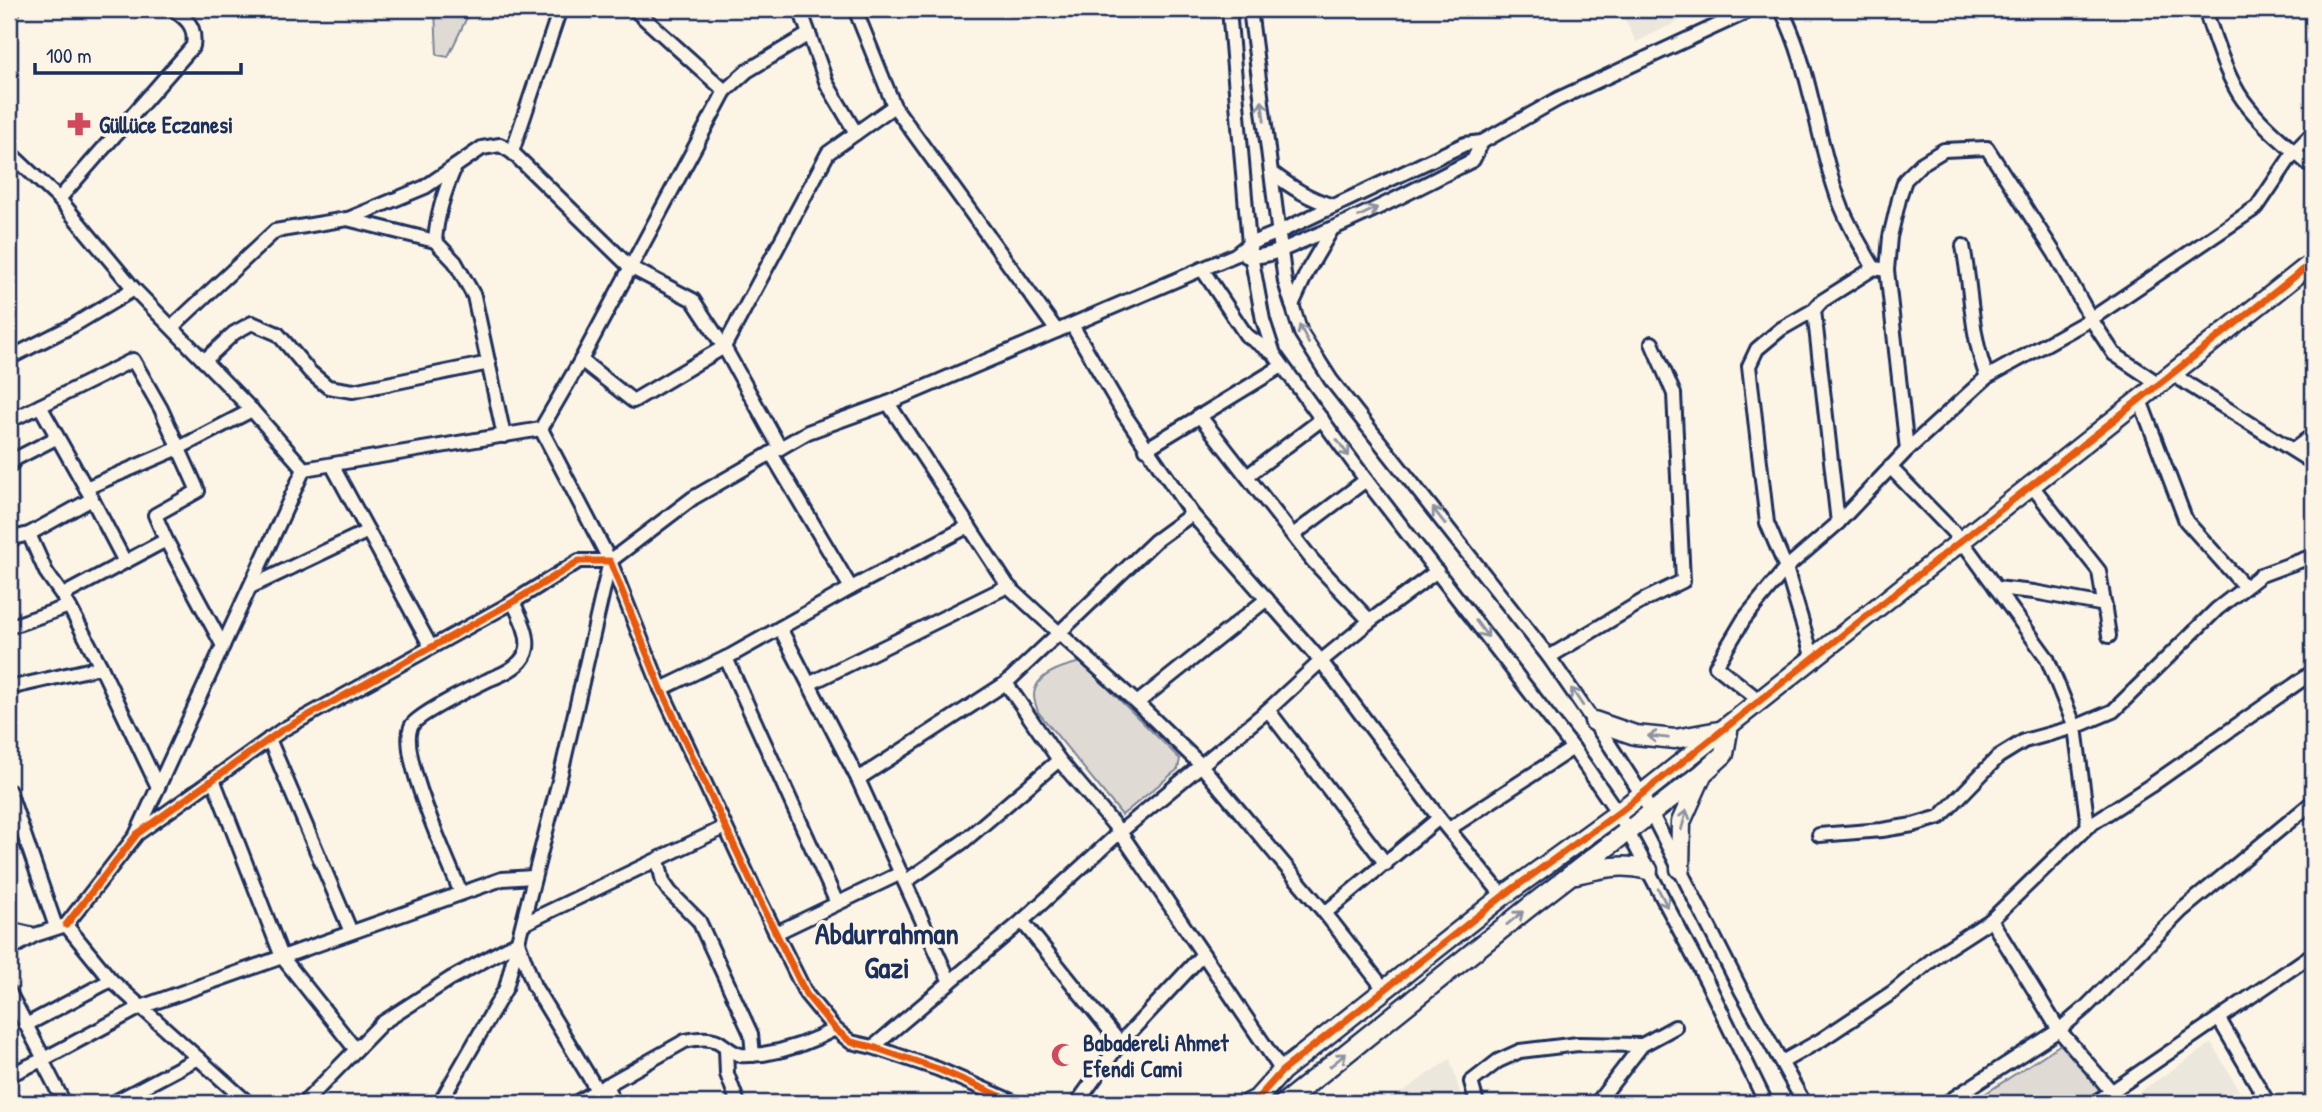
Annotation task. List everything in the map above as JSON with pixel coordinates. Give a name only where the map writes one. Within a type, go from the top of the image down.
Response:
[{"type":"street","points":[[9,14],[14,9]]},
{"type":"street","points":[[59,199],[193,46],[191,23],[173,9]]},
{"type":"street","points":[[512,152],[560,9]]},
{"type":"street","points":[[634,9],[725,91]]},
{"type":"street","points":[[800,9],[827,84],[856,133]]},
{"type":"street","points":[[855,9],[894,106],[1057,331]]},
{"type":"street","points":[[1229,9],[1249,244],[1263,320],[1273,354]]},
{"type":"street","points":[[1250,9],[1285,282],[1301,333],[1331,380],[1549,657],[1642,794],[1741,990],[1804,1103]]},
{"type":"street","points":[[9,950],[35,935],[61,926],[137,834],[269,739],[513,602],[579,561],[610,561],[693,498],[808,432],[888,403],[1235,255],[1249,244],[1465,144],[1482,142],[1558,99],[1753,9]]},
{"type":"street","points":[[1781,9],[1801,63],[1834,186],[1848,225],[1880,269]]},
{"type":"street","points":[[2205,9],[2215,42],[2242,99],[2275,136],[2313,168]]},
{"type":"street","points":[[304,469],[541,429],[725,91],[747,71],[809,34]]},
{"type":"street","points":[[580,360],[633,401],[724,347],[828,153],[894,106]]},
{"type":"street","points":[[1760,701],[1716,666],[1744,619],[1786,568],[1838,523],[1907,450],[1987,377],[2091,319],[2257,206],[2294,152],[2313,133]]},
{"type":"street","points":[[1235,255],[1252,257],[1281,250],[1332,229],[1473,160],[1482,142]]},
{"type":"street","points":[[172,327],[275,230],[347,219],[425,187],[482,148],[500,145],[512,152],[630,267],[693,300],[724,347],[775,451],[852,589]]},
{"type":"street","points":[[1907,450],[1880,269],[1905,180],[1921,164],[1944,150],[1987,148],[2055,254],[2114,354],[2166,379],[2313,463]]},
{"type":"street","points":[[9,152],[59,199],[134,289],[252,410],[304,469]]},
{"type":"street","points":[[435,240],[443,194],[456,166]]},
{"type":"street","points":[[1271,172],[1314,200],[1334,206]]},
{"type":"street","points":[[347,219],[435,240],[455,262],[474,296],[504,436]]},
{"type":"street","points":[[1293,305],[1308,271],[1332,229]]},
{"type":"street","points":[[1964,246],[1972,326],[1987,377]]},
{"type":"street","points":[[1255,1102],[1282,1070],[1503,897],[1618,813],[2313,262]]},
{"type":"street","points":[[1202,268],[1247,335],[1273,354],[1366,480],[1573,748],[1618,813],[1707,982],[1766,1103]]},
{"type":"street","points":[[1813,659],[1786,568],[1767,523],[1749,366],[1757,349],[1781,329],[1814,310],[1822,301],[1880,269]]},
{"type":"street","points":[[9,358],[74,325],[134,289]]},
{"type":"street","points":[[1814,310],[1838,523]]},
{"type":"street","points":[[204,361],[234,333],[252,323],[278,334],[310,372],[328,387],[353,391],[489,363]]},
{"type":"street","points":[[1072,325],[1146,449],[1192,514],[1321,661],[1439,818],[1503,897]]},
{"type":"street","points":[[1549,657],[1647,599],[1683,581],[1674,394],[1651,343]]},
{"type":"street","points":[[9,421],[133,360],[161,409],[198,491],[155,515],[166,541],[223,646]]},
{"type":"street","points":[[1146,449],[1282,366]]},
{"type":"street","points":[[2140,400],[2186,521],[2245,587]]},
{"type":"street","points":[[888,403],[1008,586],[1137,703],[1199,764],[1385,990]]},
{"type":"street","points":[[40,406],[125,562]]},
{"type":"street","points":[[9,540],[29,534],[89,494],[252,410]]},
{"type":"street","points":[[1199,415],[1313,561],[1370,621]]},
{"type":"street","points":[[1247,476],[1322,419]]},
{"type":"street","points":[[541,429],[610,561],[661,689],[806,994],[835,1029],[852,1042],[937,1069],[1016,1103]]},
{"type":"street","points":[[2293,450],[2313,435]]},
{"type":"street","points":[[9,467],[15,459],[56,438]]},
{"type":"street","points":[[332,465],[431,647]]},
{"type":"street","points":[[1890,467],[1962,541],[2047,659],[2075,727],[2088,826]]},
{"type":"street","points":[[137,834],[304,469]]},
{"type":"street","points":[[1293,534],[1366,480]]},
{"type":"street","points":[[2032,486],[2099,571],[2109,636]]},
{"type":"street","points":[[858,779],[1006,683],[1155,541],[1192,514]]},
{"type":"street","points":[[661,689],[726,658],[969,526]]},
{"type":"street","points":[[250,586],[368,531]]},
{"type":"street","points":[[29,534],[46,572],[66,600],[101,667],[158,787]]},
{"type":"street","points":[[9,627],[66,600],[125,562],[166,541]]},
{"type":"street","points":[[1819,835],[1882,830],[1940,817],[1998,757],[2024,741],[2075,727],[2113,711],[2217,609],[2245,587],[2261,575],[2313,556]]},
{"type":"street","points":[[440,1103],[506,988],[562,769],[610,561]]},
{"type":"street","points":[[873,1047],[1022,921],[1119,832],[1268,710],[1321,661],[1437,571]]},
{"type":"street","points":[[809,684],[1008,586]]},
{"type":"street","points":[[1996,588],[2105,605]]},
{"type":"street","points":[[1137,703],[1267,599]]},
{"type":"street","points":[[461,893],[411,760],[409,732],[417,720],[490,678],[503,674],[522,658],[528,648],[528,638],[513,602]]},
{"type":"street","points":[[780,628],[858,779],[950,982]]},
{"type":"street","points":[[726,658],[837,903]]},
{"type":"street","points":[[9,688],[101,667]]},
{"type":"street","points":[[1782,1062],[1893,992],[1943,951],[1991,920],[2088,826],[2313,672]]},
{"type":"street","points":[[1006,683],[1059,760],[1119,832],[1282,1070]]},
{"type":"street","points":[[1268,710],[1386,864]]},
{"type":"street","points":[[1594,722],[1635,735],[1675,739],[1726,728]]},
{"type":"street","points":[[1284,1103],[1569,875],[1702,774],[1724,754],[1726,728]]},
{"type":"street","points":[[269,739],[351,932]]},
{"type":"street","points":[[1449,829],[1573,748]]},
{"type":"street","points":[[776,933],[837,903],[903,878],[964,841],[1059,760]]},
{"type":"street","points":[[1679,869],[1681,822],[1702,774]]},
{"type":"street","points":[[213,779],[282,957],[356,1050]]},
{"type":"street","points":[[9,791],[61,926],[111,979],[248,1103]]},
{"type":"street","points":[[1946,1103],[2059,1030],[2086,1007],[2182,910],[2313,802]]},
{"type":"street","points":[[1325,914],[1439,818]]},
{"type":"street","points":[[523,924],[725,827]]},
{"type":"street","points":[[658,860],[663,882],[699,921],[751,1034],[752,1055]]},
{"type":"street","points":[[1569,875],[1610,866],[1632,866],[1648,870]]},
{"type":"street","points":[[9,1075],[141,1007],[502,879],[533,877]]},
{"type":"street","points":[[1991,920],[2059,1030],[2112,1092]]},
{"type":"street","points":[[1022,921],[1119,1044]]},
{"type":"street","points":[[9,929],[35,935]]},
{"type":"street","points":[[304,1103],[382,1023],[450,979],[519,942]]},
{"type":"street","points":[[519,942],[534,986],[614,1103]]},
{"type":"street","points":[[1077,1103],[1119,1044],[1203,954]]},
{"type":"street","points":[[2095,1103],[2313,954]]},
{"type":"street","points":[[26,1025],[111,979]]},
{"type":"street","points":[[9,992],[64,1103]]},
{"type":"street","points":[[2218,1019],[2268,1103]]},
{"type":"street","points":[[1597,1103],[1642,1045],[1675,1027]]},
{"type":"street","points":[[575,1103],[685,1041],[708,1039],[717,1041],[741,1055],[752,1055],[793,1048],[835,1029]]},
{"type":"street","points":[[1477,1103],[1471,1082],[1498,1061],[1520,1051],[1578,1044],[1642,1045]]},
{"type":"street","points":[[726,1048],[727,1074],[738,1103]]},
{"type":"street","points":[[113,1103],[198,1058]]},
{"type":"shaded area","points":[[435,9],[471,9],[448,57],[437,55]]},
{"type":"shaded area","points":[[1620,9],[1703,9],[1636,42]]},
{"type":"shaded area","points":[[1081,662],[1180,759],[1178,769],[1122,815],[1038,712],[1035,702],[1035,688],[1044,677]]},
{"type":"shaded area","points":[[2212,1043],[2246,1103],[2123,1103]]},
{"type":"shaded area","points":[[2061,1044],[2100,1089],[2079,1103],[1971,1103]]},
{"type":"shaded area","points":[[1450,1059],[1463,1103],[1386,1103]]},
{"type":"cycle path","points":[[1249,1103],[1257,1099],[1282,1071],[1503,896],[1618,813],[2313,262]]},
{"type":"cycle path","points":[[66,925],[137,834],[282,730],[513,602],[579,561],[610,561],[661,689],[806,994],[835,1029],[851,1042],[938,1069],[1016,1103]]},
{"type":"place","name":"Güllüce Eczanesi","points":[[79,124]]},
{"type":"place","name":"Babadereli Ahmet Efendi Cami","points":[[1063,1055]]},
{"type":"district","name":"Abdurrahman Gazi","points":[[887,950]]}]
